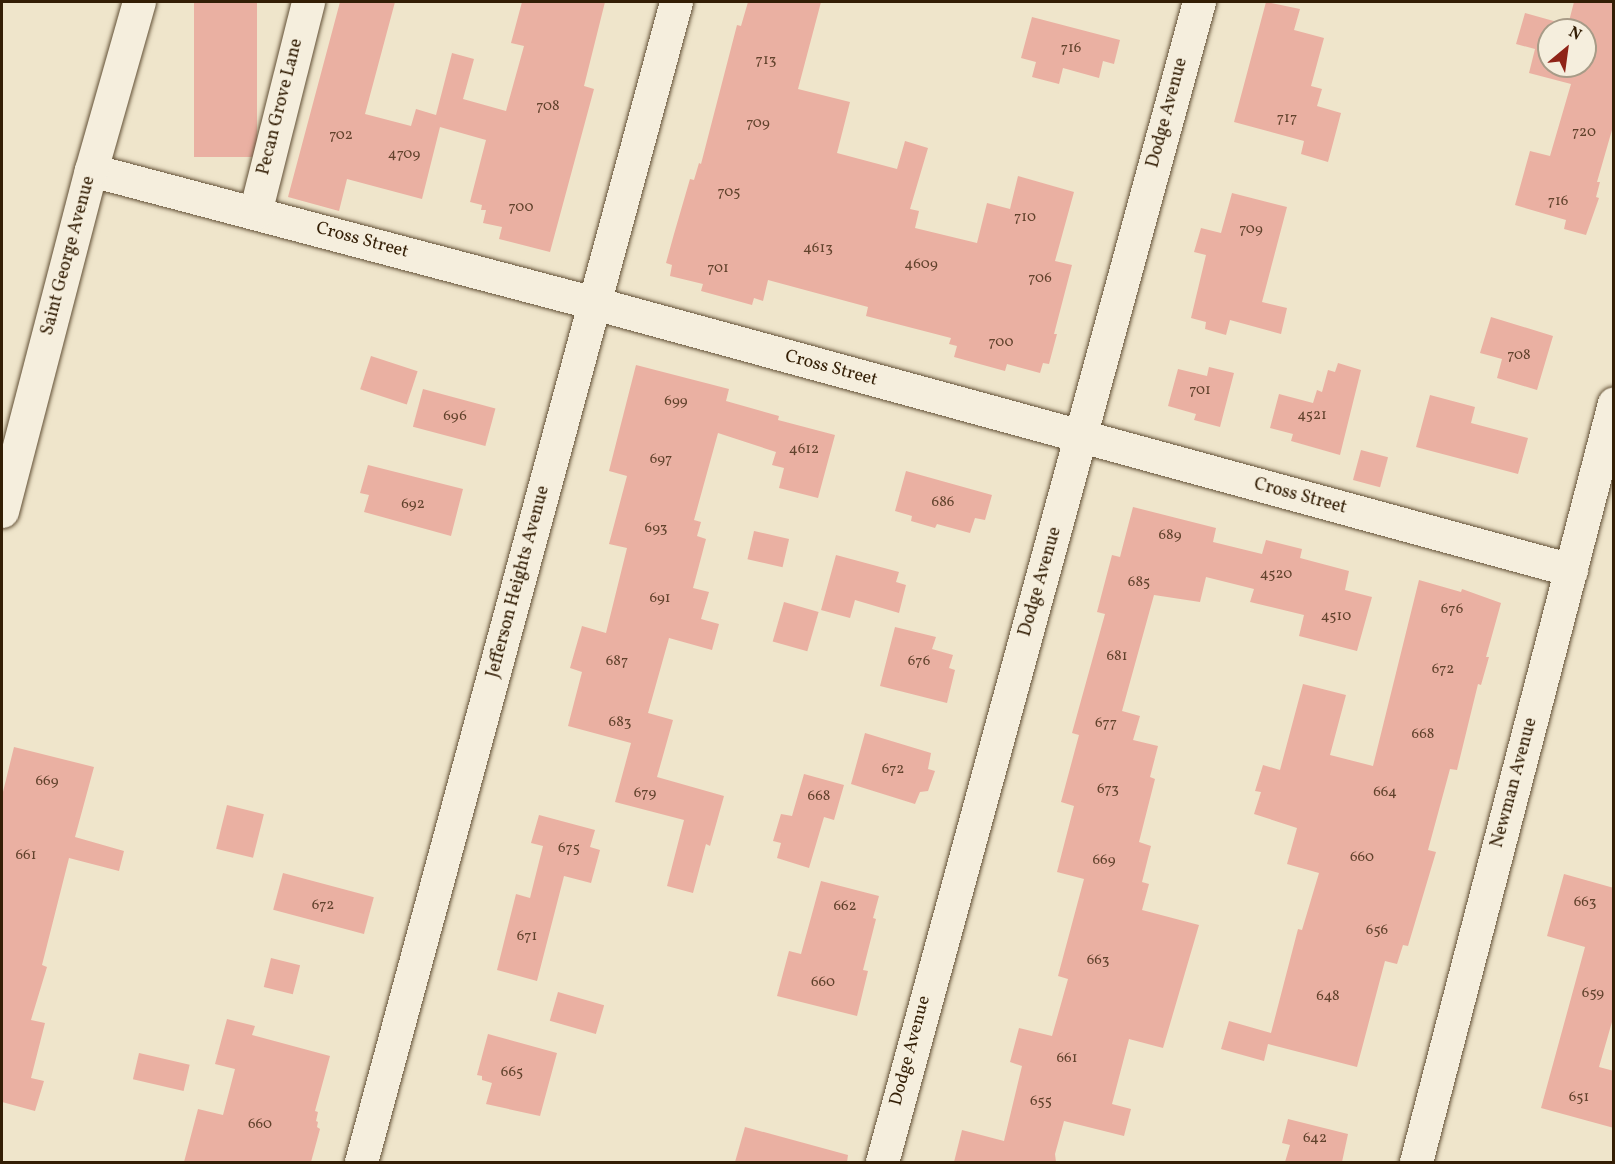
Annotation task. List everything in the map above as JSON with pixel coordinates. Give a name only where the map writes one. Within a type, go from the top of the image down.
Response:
[{"type":"street","name":"Saint George Avenue","points":[[2,511],[10,447],[91,170],[136,2]]},
{"type":"street","name":"Pecan Grove Lane","points":[[255,213],[308,2]]},
{"type":"street","name":"Jefferson Heights Avenue","points":[[361,1162],[676,2]]},
{"type":"street","name":"Dodge Avenue","points":[[882,1162],[1198,2]]},
{"type":"street","name":"Cross Street","points":[[91,170],[594,303],[1081,438],[1571,570]]},
{"type":"street","name":"Newman Avenue","points":[[1416,1162],[1611,422]]},
{"type":"building","points":[[194,2],[257,2],[257,157],[194,157]]},
{"type":"building","points":[[340,2],[395,2],[365,114],[411,126],[416,109],[436,115],[452,53],[474,59],[463,99],[506,111],[524,46],[511,43],[522,2],[605,2],[584,86],[594,89],[550,252],[499,239],[502,227],[483,223],[486,210],[481,210],[482,205],[470,202],[486,140],[440,127],[422,199],[347,179],[339,211],[288,197]]},
{"type":"building","points":[[748,2],[821,2],[798,89],[850,102],[837,153],[897,169],[905,141],[928,148],[910,209],[919,211],[915,228],[977,243],[987,203],[1010,209],[1018,176],[1074,192],[1055,261],[1072,265],[1054,334],[1057,334],[1049,364],[1043,363],[1040,373],[1007,364],[1005,371],[954,357],[957,346],[949,344],[951,338],[866,316],[868,307],[768,280],[763,301],[754,298],[752,305],[701,291],[703,284],[670,276],[672,265],[666,263],[674,234],[690,179],[694,180],[699,163],[701,164],[737,25],[741,26]]},
{"type":"building","points":[[1266,2],[1300,9],[1294,30],[1324,38],[1311,86],[1322,89],[1317,106],[1341,113],[1328,162],[1301,154],[1304,141],[1234,122]]},
{"type":"building","points":[[1574,2],[1614,2],[1614,123],[1597,182],[1600,182],[1596,197],[1599,198],[1586,235],[1564,229],[1566,220],[1515,205],[1530,151],[1550,156],[1571,84],[1548,78],[1597,78],[1597,18],[1570,18]]},
{"type":"building","points":[[1525,13],[1543,18],[1537,18],[1537,75],[1529,73],[1535,49],[1516,44]]},
{"type":"building","points":[[1032,17],[1120,40],[1114,64],[1103,61],[1099,78],[1063,68],[1059,84],[1032,77],[1036,62],[1021,58]]},
{"type":"building","points":[[1232,193],[1287,207],[1262,302],[1287,308],[1281,334],[1230,320],[1226,335],[1205,329],[1206,322],[1191,318],[1206,255],[1194,252],[1201,228],[1221,233]]},
{"type":"building","points":[[1491,317],[1553,336],[1537,390],[1497,378],[1502,359],[1480,353]]},
{"type":"building","points":[[371,356],[418,371],[407,404],[360,389]]},
{"type":"building","points":[[1338,363],[1361,370],[1340,455],[1291,441],[1293,434],[1270,428],[1279,394],[1313,403],[1317,390],[1322,392],[1328,370],[1335,372]]},
{"type":"building","points":[[636,365],[729,389],[726,401],[779,416],[778,420],[835,435],[818,498],[779,488],[784,468],[772,465],[776,452],[718,433],[694,520],[701,522],[697,536],[706,539],[693,588],[709,592],[701,619],[719,624],[712,650],[669,638],[648,713],[673,720],[657,777],[724,796],[710,846],[706,844],[693,893],[667,886],[684,820],[615,802],[631,743],[568,726],[582,672],[570,668],[582,626],[606,633],[627,548],[609,544],[627,476],[609,471]]},
{"type":"building","points":[[1209,367],[1234,373],[1220,427],[1194,420],[1196,414],[1168,406],[1178,369],[1207,376]]},
{"type":"building","points":[[423,389],[495,408],[485,446],[413,427]]},
{"type":"building","points":[[1430,395],[1475,407],[1471,423],[1528,438],[1518,474],[1416,447]]},
{"type":"building","points":[[1361,450],[1388,457],[1380,487],[1353,480]]},
{"type":"building","points":[[368,465],[463,489],[451,536],[364,512],[369,495],[360,493]]},
{"type":"building","points":[[906,471],[992,495],[985,520],[975,518],[970,533],[937,524],[935,528],[911,521],[912,516],[895,511]]},
{"type":"building","points":[[1133,507],[1216,528],[1213,542],[1262,554],[1266,540],[1302,549],[1300,558],[1349,571],[1345,590],[1372,597],[1357,651],[1299,636],[1304,615],[1250,602],[1254,589],[1206,577],[1200,602],[1154,595],[1122,711],[1140,716],[1133,740],[1158,746],[1150,777],[1155,779],[1139,842],[1151,846],[1142,882],[1149,884],[1142,910],[1199,925],[1163,1048],[1129,1039],[1112,1104],[1131,1109],[1124,1136],[1064,1121],[1055,1154],[1056,1162],[954,1162],[962,1130],[1004,1141],[1022,1066],[1010,1062],[1019,1028],[1052,1036],[1068,979],[1058,976],[1084,879],[1057,872],[1074,806],[1061,802],[1079,735],[1072,733],[1105,614],[1097,612],[1112,555],[1120,557]]},
{"type":"building","points":[[754,531],[789,539],[783,567],[747,559]]},
{"type":"building","points":[[836,555],[899,572],[896,582],[906,585],[899,613],[855,600],[850,618],[821,610]]},
{"type":"building","points":[[1419,580],[1461,592],[1462,589],[1501,603],[1486,657],[1489,657],[1481,685],[1478,684],[1457,770],[1450,769],[1428,850],[1436,852],[1408,946],[1403,945],[1397,964],[1385,961],[1357,1067],[1268,1044],[1264,1061],[1221,1049],[1229,1021],[1271,1033],[1298,929],[1302,930],[1319,873],[1287,864],[1297,828],[1254,814],[1261,792],[1255,791],[1263,765],[1280,770],[1303,684],[1346,695],[1330,755],[1373,766]]},
{"type":"building","points":[[784,602],[819,612],[807,651],[773,641]]},
{"type":"building","points":[[895,627],[936,637],[932,649],[953,655],[949,668],[955,670],[947,703],[880,686]]},
{"type":"building","points":[[865,733],[931,753],[928,769],[935,771],[928,791],[920,792],[915,804],[851,784]]},
{"type":"building","points":[[14,747],[94,767],[75,837],[124,851],[119,871],[69,858],[42,965],[47,967],[31,1020],[45,1023],[31,1078],[44,1081],[35,1111],[2,1102],[2,796]]},
{"type":"building","points":[[804,774],[844,785],[834,820],[824,817],[809,868],[777,858],[781,843],[773,841],[781,814],[792,816]]},
{"type":"building","points":[[227,805],[264,814],[253,858],[216,849]]},
{"type":"building","points":[[539,815],[595,830],[590,847],[600,850],[591,883],[564,876],[537,981],[497,970],[516,894],[530,898],[543,846],[531,843]]},
{"type":"building","points":[[283,873],[374,897],[364,934],[273,910]]},
{"type":"building","points":[[1564,874],[1614,888],[1614,1015],[1599,1067],[1614,1071],[1614,1128],[1541,1108],[1585,947],[1547,936]]},
{"type":"building","points":[[821,881],[879,896],[873,918],[876,919],[863,970],[868,971],[857,1016],[777,996],[789,951],[801,954]]},
{"type":"building","points":[[271,958],[300,965],[293,994],[264,987]]},
{"type":"building","points":[[558,992],[604,1005],[596,1034],[550,1021]]},
{"type":"building","points":[[227,1019],[255,1026],[252,1035],[330,1056],[315,1111],[318,1112],[316,1121],[320,1129],[311,1162],[184,1162],[198,1109],[223,1115],[235,1069],[215,1064]]},
{"type":"building","points":[[488,1034],[557,1053],[540,1116],[486,1104],[492,1083],[482,1080],[482,1076],[477,1075]]},
{"type":"building","points":[[139,1053],[190,1065],[184,1091],[133,1079]]},
{"type":"building","points":[[1288,1119],[1348,1134],[1342,1162],[1285,1162],[1290,1145],[1282,1143]]},
{"type":"building","points":[[745,1127],[848,1155],[847,1162],[735,1162]]}]
